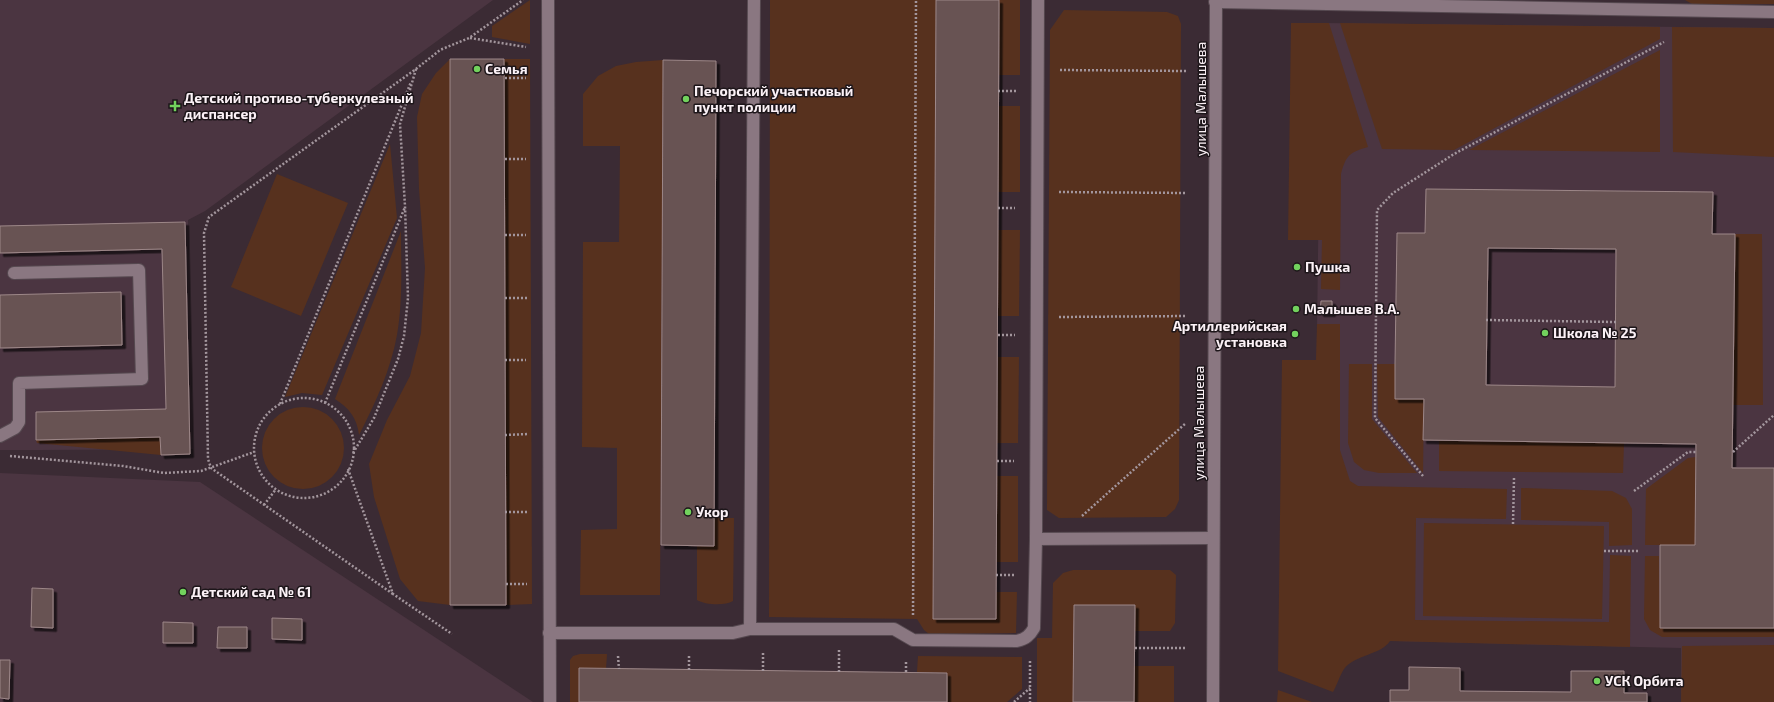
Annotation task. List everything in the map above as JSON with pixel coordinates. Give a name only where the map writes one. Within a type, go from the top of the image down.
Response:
[{"type":"street","points":[[548,0],[550,702]]},
{"type":"street","points":[[750,629],[754,0]]},
{"type":"street","points":[[549,632],[734,633],[750,629],[894,630],[913,640],[1018,641],[1024,639],[1030,634],[1034,628],[1036,539],[1038,0]]},
{"type":"street","points":[[1216,1],[1774,12]]},
{"type":"street","name":"улица Малышева","points":[[1213,702],[1216,1]]},
{"type":"street","points":[[0,436],[15,428],[19,422],[19,383],[142,379],[139,270],[14,273]]},
{"type":"street","points":[[1036,539],[1213,538]]},
{"type":"path","points":[[452,634],[211,468],[208,459],[204,233],[209,217],[416,69],[440,50],[469,38],[523,0]]},
{"type":"path","points":[[913,640],[916,0]]},
{"type":"path","points":[[469,38],[528,47]]},
{"type":"path","points":[[1424,476],[1375,418],[1377,210],[1393,193],[1454,154],[1664,42]]},
{"type":"path","points":[[353,453],[352,435],[345,420],[339,413],[325,403],[302,398],[290,400],[280,404],[266,415],[259,425],[254,442],[254,452],[260,471],[276,489],[294,496],[316,496],[335,486],[340,481],[348,469],[353,453],[374,418],[398,359],[404,336],[408,298],[405,206],[400,124],[416,69]]},
{"type":"path","points":[[280,404],[416,69]]},
{"type":"path","points":[[1038,70],[1187,71]]},
{"type":"path","points":[[504,78],[528,78]]},
{"type":"path","points":[[998,91],[1019,91]]},
{"type":"path","points":[[505,159],[528,159]]},
{"type":"path","points":[[1037,191],[1187,192]]},
{"type":"path","points":[[325,403],[405,206]]},
{"type":"path","points":[[998,208],[1019,208]]},
{"type":"path","points":[[505,235],[528,235]]},
{"type":"path","points":[[505,298],[528,298]]},
{"type":"path","points":[[1037,317],[1187,316]]},
{"type":"path","points":[[1486,320],[1616,322]]},
{"type":"path","points":[[998,335],[1018,335]]},
{"type":"path","points":[[505,360],[528,360]]},
{"type":"path","points":[[1733,452],[1774,415]]},
{"type":"path","points":[[1056,538],[1186,423]]},
{"type":"path","points":[[505,435],[529,434]]},
{"type":"path","points":[[8,456],[123,466],[164,473],[201,471],[254,452]]},
{"type":"path","points":[[1634,491],[1688,452],[1696,452]]},
{"type":"path","points":[[997,461],[1018,461]]},
{"type":"path","points":[[348,469],[393,594]]},
{"type":"path","points":[[1513,524],[1514,478]]},
{"type":"path","points":[[264,505],[276,489]]},
{"type":"path","points":[[505,512],[529,512]]},
{"type":"path","points":[[1604,551],[1640,551]]},
{"type":"path","points":[[996,575],[1017,575]]},
{"type":"path","points":[[506,584],[529,584]]},
{"type":"path","points":[[1030,634],[1030,702]]},
{"type":"path","points":[[1135,648],[1185,648]]},
{"type":"path","points":[[1014,702],[1030,688]]},
{"type":"shaded area","name":"Детский противо-туберкулезный диспансер","points":[[0,0],[493,0],[205,211],[188,220],[193,449],[0,450]]},
{"type":"shaded area","points":[[530,0],[530,44],[492,37],[492,26]]},
{"type":"shaded area","points":[[770,0],[936,0],[933,618],[996,619],[996,592],[1017,592],[1016,633],[929,634],[924,630],[917,619],[769,617]]},
{"type":"shaded area","points":[[999,0],[1020,0],[1020,75],[999,75]]},
{"type":"shaded area","points":[[1685,0],[1774,0],[1774,4],[1692,4]]},
{"type":"shaded area","points":[[1064,10],[1167,12],[1178,16],[1181,24],[1179,500],[1175,509],[1166,517],[1059,518],[1047,510],[1050,30]]},
{"type":"shaded area","points":[[1291,23],[1329,23],[1368,147],[1353,153],[1347,158],[1341,174],[1340,290],[1321,289],[1322,240],[1288,240]]},
{"type":"shaded area","name":"Школа № 25","points":[[1321,23],[1774,28],[1774,702],[1681,702],[1681,648],[1313,639]]},
{"type":"shaded area","points":[[1340,23],[1660,27],[1660,39],[1454,150],[1382,149]]},
{"type":"shaded area","points":[[1672,27],[1774,28],[1774,157],[1673,152]]},
{"type":"shaded area","points":[[1660,50],[1660,152],[1469,150]]},
{"type":"shaded area","points":[[450,59],[450,605],[418,601],[400,579],[374,497],[369,464],[387,420],[410,376],[421,333],[425,268],[419,189],[417,117],[422,94],[436,73]]},
{"type":"shaded area","points":[[504,59],[530,59],[532,604],[506,605]]},
{"type":"shaded area","points":[[663,60],[660,595],[580,595],[581,530],[617,529],[617,448],[582,447],[583,242],[619,242],[620,146],[583,146],[583,94],[598,76],[616,66],[636,62]]},
{"type":"shaded area","points":[[998,106],[1020,106],[1020,192],[998,192]]},
{"type":"shaded area","points":[[390,144],[397,218],[322,395],[302,393],[285,397]]},
{"type":"shaded area","points":[[277,174],[348,203],[301,316],[231,287]]},
{"type":"shaded area","points":[[998,230],[1020,230],[1019,316],[998,316]]},
{"type":"shaded area","points":[[401,231],[401,296],[397,335],[391,361],[382,386],[359,435],[352,414],[335,399]]},
{"type":"shaded area","points":[[1735,234],[1762,234],[1763,405],[1733,405]]},
{"type":"shaded area","points":[[1317,324],[1340,324],[1340,450],[1350,481],[1358,486],[1507,489],[1506,519],[1416,518],[1415,620],[1609,622],[1610,555],[1631,556],[1630,647],[1390,641],[1381,649],[1349,664],[1344,669],[1333,692],[1278,671],[1282,360],[1316,360]]},
{"type":"shaded area","points":[[998,357],[1019,357],[1018,443],[997,443]]},
{"type":"shaded area","points":[[1349,364],[1372,364],[1372,419],[1417,473],[1379,473],[1364,470],[1354,462],[1348,443]]},
{"type":"shaded area","points":[[1377,364],[1395,364],[1424,399],[1423,473],[1378,417]]},
{"type":"shaded area","points":[[303,407],[319,410],[332,419],[341,432],[344,448],[341,464],[332,477],[319,486],[303,489],[287,486],[274,477],[265,464],[262,448],[265,432],[274,419],[287,410]]},
{"type":"shaded area","points":[[160,437],[161,455],[37,443],[36,440]]},
{"type":"shaded area","points":[[1439,441],[1624,443],[1623,473],[1439,471]]},
{"type":"shaded area","points":[[1696,457],[1695,545],[1645,545],[1646,489],[1688,458]]},
{"type":"shaded area","name":"Детский сад № 61","points":[[0,473],[200,482],[533,702],[0,702]]},
{"type":"shaded area","points":[[997,476],[1018,476],[1018,562],[996,562]]},
{"type":"shaded area","points":[[1521,488],[1612,491],[1626,498],[1632,509],[1632,545],[1609,546],[1609,522],[1521,520]]},
{"type":"shaded area","points":[[714,518],[734,518],[733,601],[725,604],[705,603],[697,600],[697,545],[714,546]]},
{"type":"shaded area","points":[[1424,523],[1604,526],[1602,619],[1423,616]]},
{"type":"shaded area","points":[[1645,556],[1659,556],[1660,628],[1774,628],[1774,637],[1662,637],[1650,630],[1644,619]]},
{"type":"shaded area","points":[[1073,570],[1170,570],[1176,575],[1175,623],[1170,631],[1135,631],[1135,605],[1074,605],[1073,702],[1037,702],[1037,638],[1052,638],[1053,583],[1063,573]]},
{"type":"shaded area","points":[[1774,645],[1774,702],[1681,702],[1682,646]]},
{"type":"shaded area","points":[[580,654],[607,654],[606,669],[579,702],[570,702],[570,660],[573,656]]},
{"type":"shaded area","points":[[918,656],[1022,657],[1022,689],[1007,702],[947,702],[947,673],[917,672]]},
{"type":"shaded area","points":[[1134,666],[1174,666],[1174,702],[1134,702]]},
{"type":"shaded area","points":[[1278,690],[1281,691],[1312,702],[1277,702]]},
{"type":"building","points":[[936,0],[999,0],[996,619],[933,619]]},
{"type":"building","points":[[450,59],[504,59],[506,605],[450,605]]},
{"type":"building","points":[[663,60],[716,61],[714,546],[661,545]]},
{"type":"building","points":[[1426,189],[1713,192],[1712,234],[1735,234],[1732,468],[1774,468],[1774,628],[1660,628],[1660,545],[1695,545],[1696,444],[1423,440],[1424,399],[1395,399],[1395,364],[1397,233],[1425,233]],"holes":[[[1488,248],[1616,249],[1615,387],[1486,385]]]},
{"type":"building","points":[[185,222],[190,454],[161,455],[160,437],[36,440],[36,412],[166,409],[162,249],[0,253],[0,226]]},
{"type":"building","points":[[121,292],[122,345],[0,348],[0,295]]},
{"type":"building","points":[[1321,301],[1332,301],[1332,313],[1320,313]]},
{"type":"building","points":[[32,588],[53,589],[53,628],[31,627]]},
{"type":"building","points":[[1074,605],[1135,605],[1134,702],[1073,702]]},
{"type":"building","points":[[272,618],[302,619],[302,640],[272,639]]},
{"type":"building","points":[[163,622],[193,623],[193,643],[163,643]]},
{"type":"building","points":[[218,627],[247,627],[247,648],[217,648]]},
{"type":"building","points":[[0,660],[10,660],[9,699],[0,698]]},
{"type":"building","name":"УСК Орбита","points":[[1409,667],[1460,668],[1460,691],[1571,692],[1571,671],[1624,671],[1624,693],[1647,693],[1647,702],[1390,702],[1390,690],[1409,690]]},
{"type":"building","points":[[579,668],[947,673],[947,702],[579,702]]},
{"type":"place","name":"Семья","points":[[477,69]]},
{"type":"place","name":"Печорский участковый пункт полиции","points":[[686,99]]},
{"type":"place","name":"Детский противо-туберкулезный диспансер","points":[[175,106]]},
{"type":"place","name":"Пушка","points":[[1297,267]]},
{"type":"place","name":"Малышев В.А.","points":[[1296,309]]},
{"type":"place","name":"Школа № 25","points":[[1545,333]]},
{"type":"place","name":"Артиллерийская установка","points":[[1295,334]]},
{"type":"place","name":"Укор","points":[[688,512]]},
{"type":"place","name":"Детский сад № 61","points":[[183,592]]},
{"type":"place","name":"УСК Орбита","points":[[1597,681]]}]
